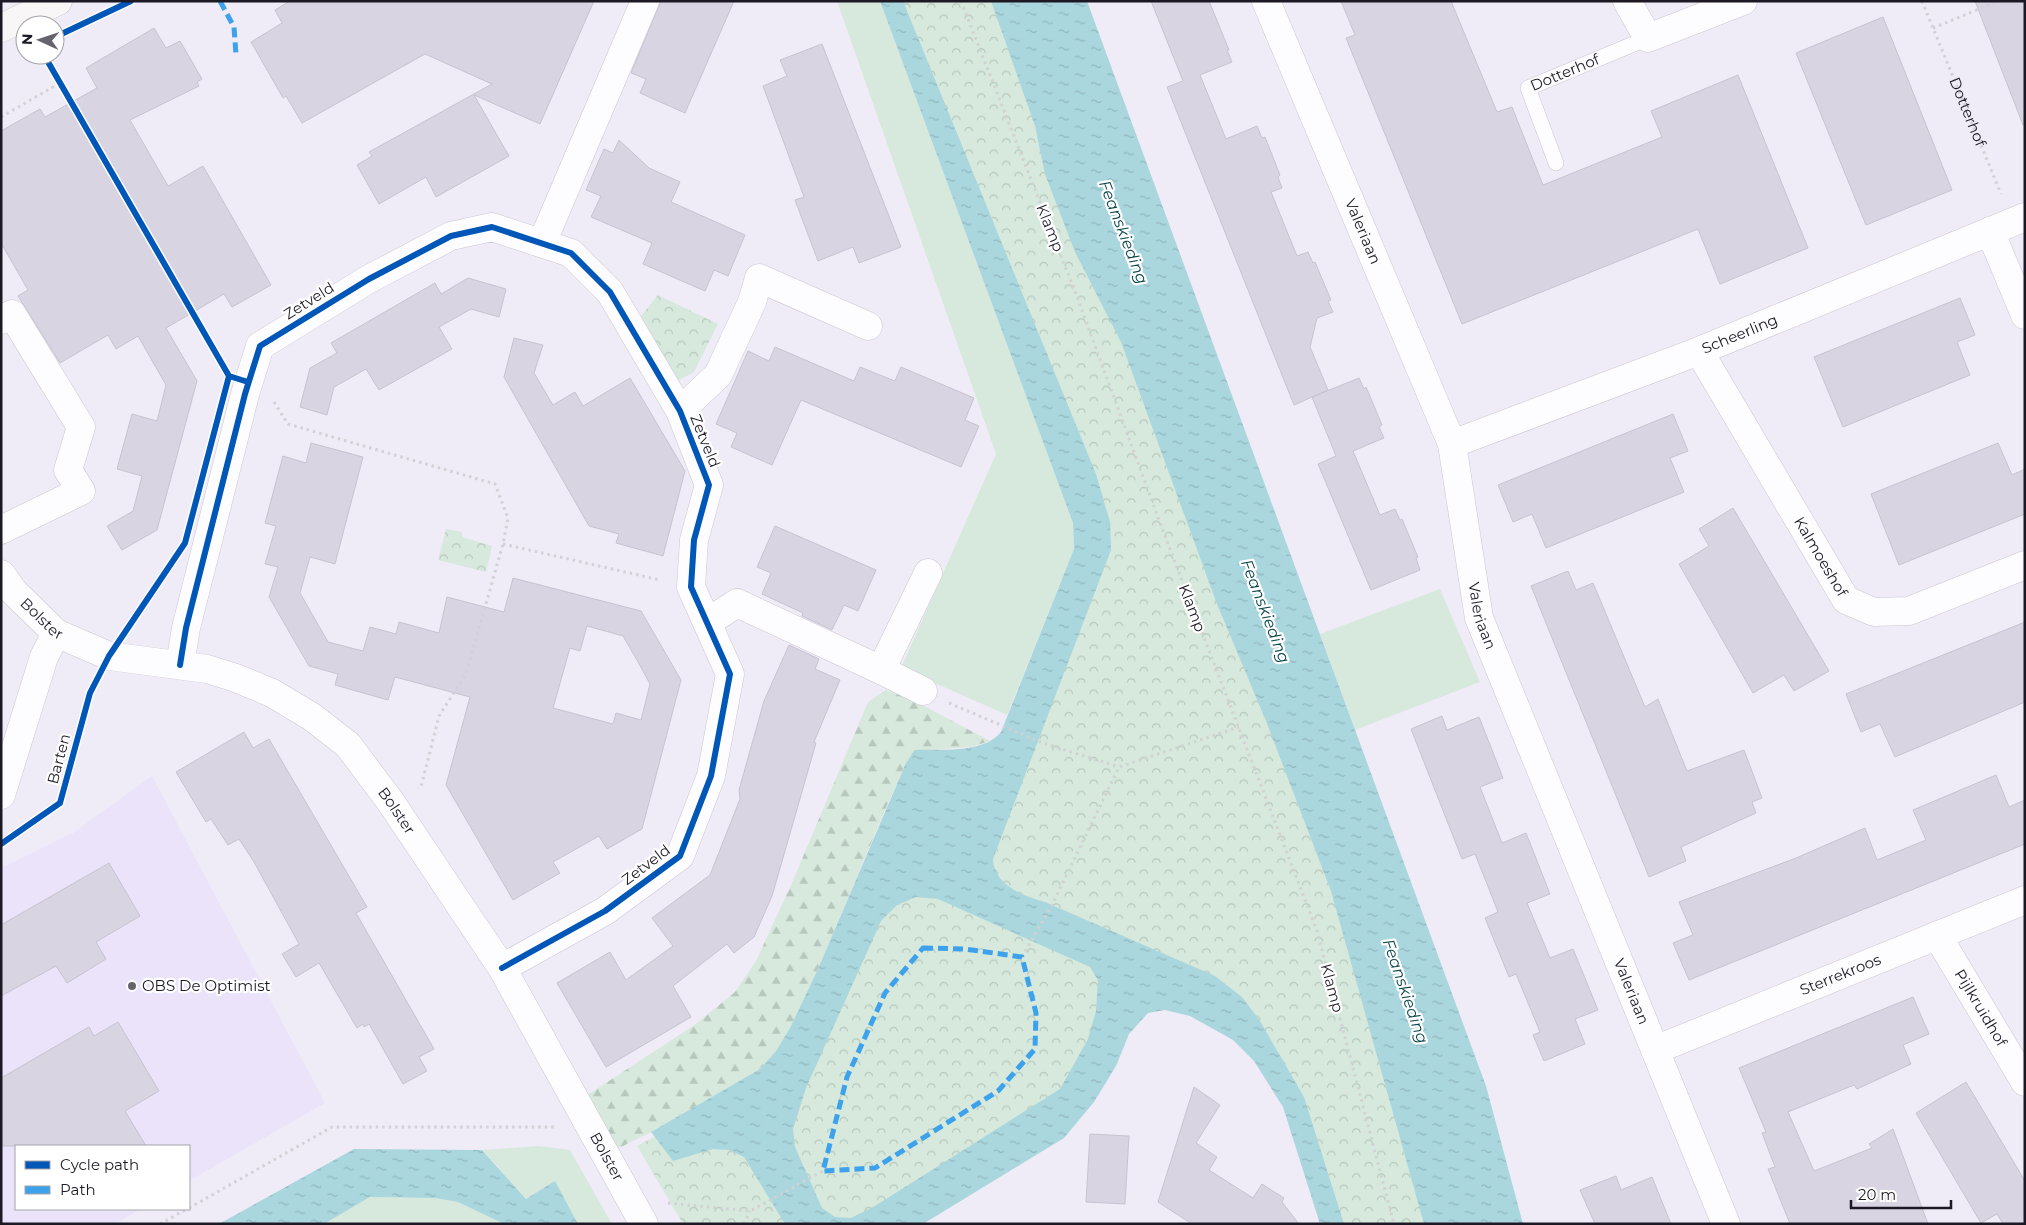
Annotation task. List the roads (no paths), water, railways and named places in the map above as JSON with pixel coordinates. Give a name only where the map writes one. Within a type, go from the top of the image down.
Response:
[{"type":"main road","points":[[1,28],[58,1]]},
{"type":"street","points":[[542,244],[645,1]]},
{"type":"street","name":"Valeriaan","points":[[1266,1],[1452,444],[1479,618],[1726,1224]]},
{"type":"street","points":[[1627,1],[1648,38]]},
{"type":"street","name":"Dotterhof","points":[[1648,38],[1743,1]]},
{"type":"street","points":[[2009,224],[2025,315]]},
{"type":"street","name":"Scheerling","points":[[1452,444],[1699,351],[2009,224]]},
{"type":"street","name":"Zetveld","points":[[180,665],[186,628],[245,394],[260,346],[369,278],[451,236],[492,227],[571,253],[610,292],[680,411],[709,485],[694,540],[691,587],[730,674],[711,776],[680,856],[605,911],[502,968]]},
{"type":"street","name":"Zetveld","points":[[680,411],[718,375],[752,302],[759,278],[868,326]]},
{"type":"street","points":[[1,320],[12,314],[81,427],[68,470],[81,491],[1,530]]},
{"type":"street","name":"Kalmoeshof","points":[[1699,351],[1846,600],[1874,612],[1909,611],[2025,565]]},
{"type":"street","points":[[881,670],[928,573]]},
{"type":"street","name":"Bolster","points":[[1,574],[14,592],[56,633],[109,656],[180,665],[236,678],[272,693],[312,717],[348,745],[390,801],[502,968],[644,1224]]},
{"type":"street","points":[[708,622],[737,602],[924,691]]},
{"type":"street","points":[[1,795],[44,657],[56,633]]},
{"type":"street","name":"Sterrekroos","points":[[1655,1050],[2025,900]]},
{"type":"street","name":"Pijlkruidhof","points":[[1937,935],[2025,1082]]},
{"type":"lane","name":"Dotterhof","points":[[1556,163],[1528,88],[1648,38]]},
{"type":"water","points":[[880,1],[903,1],[1096,474],[1110,522],[1111,550],[993,859],[998,876],[1019,893],[1045,902],[1215,976],[1242,997],[1260,1021],[1304,1097],[1344,1224],[1320,1224],[1283,1107],[1254,1061],[1233,1040],[1190,1016],[1165,1010],[1148,1013],[1129,1034],[1116,1066],[1094,1102],[1064,1138],[923,1224],[785,1224],[744,1157],[729,1150],[713,1149],[673,1161],[651,1132],[760,1069],[776,1051],[790,1028],[817,971],[906,763],[915,750],[949,750],[973,747],[984,744],[1001,732],[1074,549],[1073,523]],"holes":[[[916,897],[938,899],[1090,967],[1098,980],[1096,1011],[1088,1039],[1060,1089],[875,1206],[851,1218],[835,1217],[822,1208],[795,1147],[793,1129],[806,1088],[881,921],[897,905]]]},
{"type":"water","name":"Feanskieding","points":[[991,1],[1087,1],[1486,1086],[1523,1224],[1424,1224],[1331,891],[1266,721],[1217,604],[1121,342],[1075,252],[1045,174],[1035,126]]},
{"type":"water","points":[[354,1149],[482,1150],[526,1199],[555,1181],[578,1224],[504,1224],[458,1202],[435,1198],[370,1197],[324,1224],[219,1224]]},
{"type":"place","name":"OBS De Optimist","points":[[132,986]]}]
